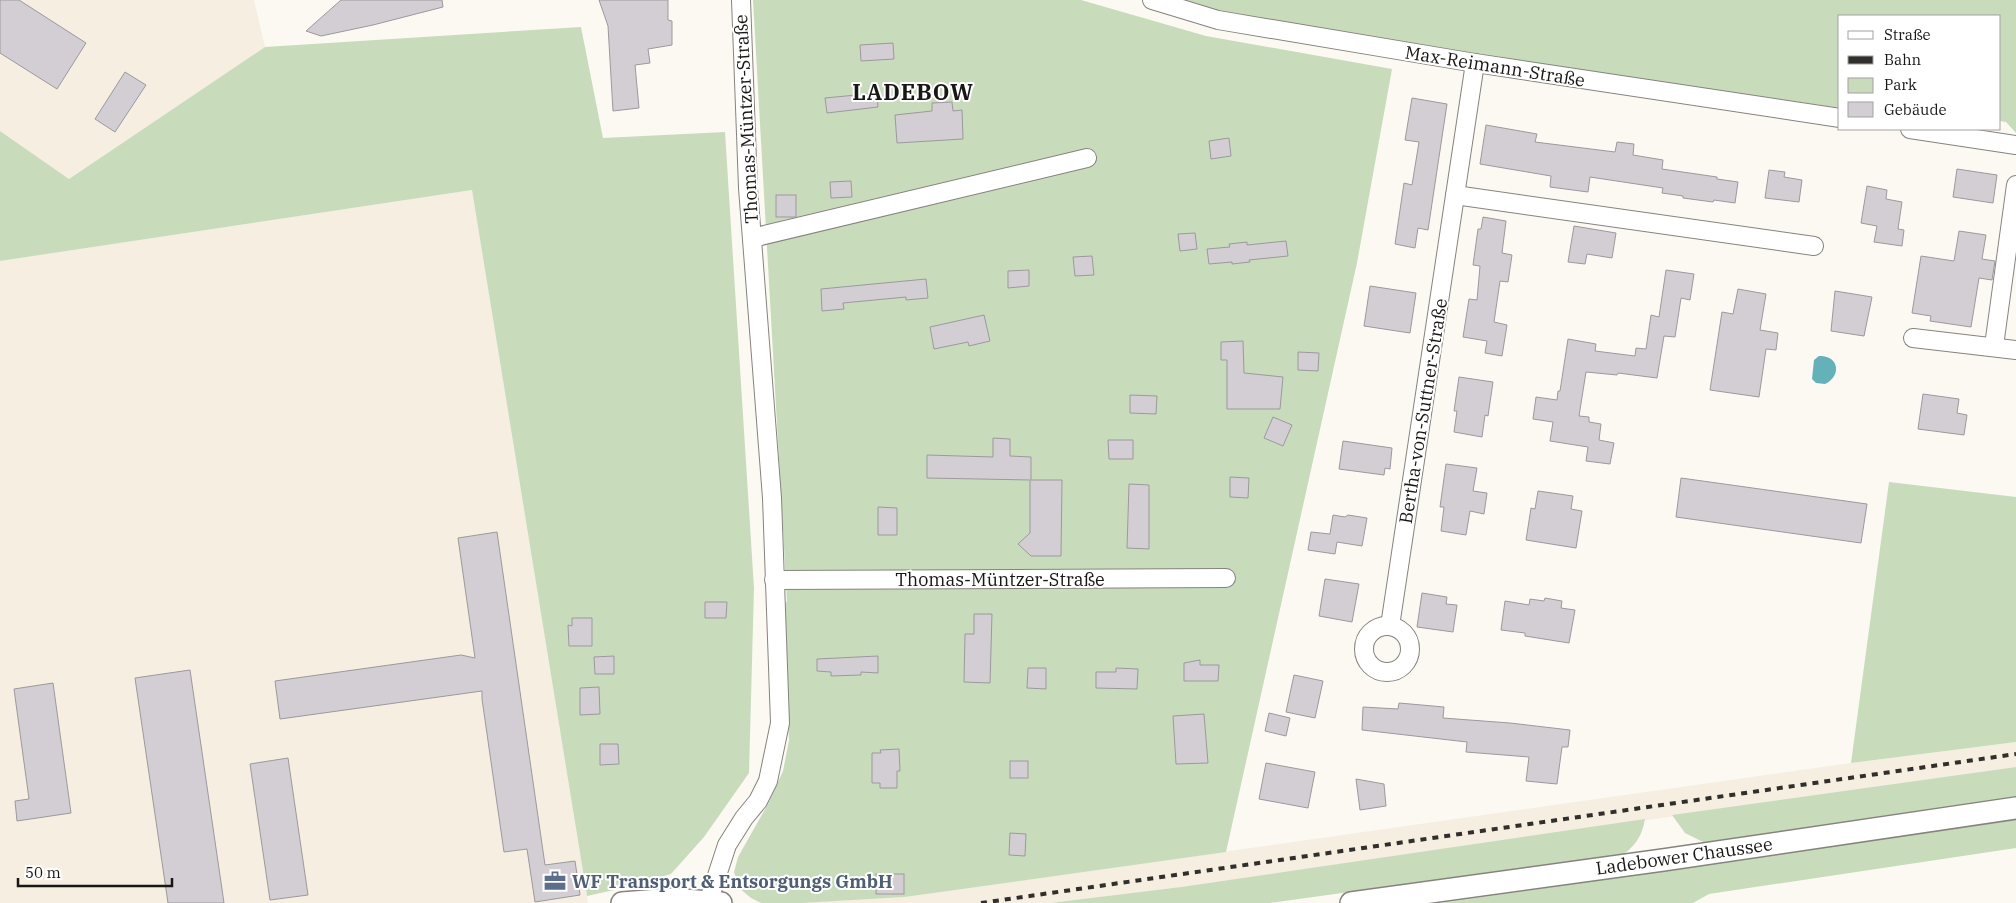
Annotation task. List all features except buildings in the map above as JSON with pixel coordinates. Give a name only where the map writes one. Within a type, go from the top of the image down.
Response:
[{"type":"street","name":"Thomas-Müntzer-Straße","points":[[713,902],[727,845],[758,800],[768,781],[780,723],[772,498],[752,238],[741,0]]},
{"type":"street","name":"Max-Reimann-Straße","points":[[1152,0],[1218,20],[1475,63],[1838,118]]},
{"type":"street","name":"Bertha-von-Suttner-Straße","points":[[1390,626],[1475,63]]},
{"type":"street","points":[[1916,130],[2016,146]]},
{"type":"street","name":"Thomas-Müntzer-Straße","points":[[752,238],[1087,158]]},
{"type":"street","points":[[1994,346],[2016,185]]},
{"type":"street","points":[[1455,195],[1814,246]]},
{"type":"street","points":[[1914,338],[2016,350]]},
{"type":"street","name":"Thomas-Müntzer-Straße","points":[[774,580],[1226,578]]},
{"type":"street","name":"Ladebower Chaussee","points":[[1351,903],[1664,860],[2016,808]]},
{"type":"street","points":[[622,903],[672,898],[713,902]]},
{"type":"shaded area","points":[[0,0],[254,0],[265,47],[69,179],[0,131]]},
{"type":"shaded area","points":[[472,190],[588,903],[0,903],[0,261]]},
{"type":"shaded area","points":[[2016,742],[2016,767],[1181,887],[1050,903],[802,903],[905,897],[1851,763]]},
{"type":"green space","points":[[753,0],[1081,0],[1206,36],[1392,69],[1357,263],[1226,852],[905,897],[802,903],[761,903],[751,898],[739,888],[734,872],[738,857],[768,804],[783,771],[789,740],[782,610],[787,601]]},
{"type":"green space","points":[[1170,0],[2016,0],[2016,133],[2006,122],[2001,121],[2001,15],[1838,15],[1838,108],[1476,55],[1191,6]]},
{"type":"green space","points":[[581,27],[603,138],[725,132],[754,588],[749,773],[704,837],[671,874],[628,887],[587,896],[472,190],[0,261],[0,131],[69,179],[265,47]]},
{"type":"green space","points":[[1889,482],[2016,497],[2016,742],[1851,763]]},
{"type":"green space","points":[[2016,767],[2016,797],[1705,843],[1685,833],[1672,815]]},
{"type":"green space","points":[[1645,819],[1638,839],[1624,854],[1270,903],[1050,903],[1181,887]]},
{"type":"green space","points":[[2016,820],[2016,848],[1709,894],[1693,903],[1441,903]]},
{"type":"water","points":[[1819,356],[1831,359],[1836,367],[1834,376],[1825,384],[1816,383],[1812,379],[1814,360]]},
{"type":"railway","points":[[981,903],[2016,754]]},
{"type":"place","name":"WF Transport & Entsorgungs GmbH","points":[[555,881]]},
{"type":"district","name":"LADEBOW","points":[[913,91]]}]
